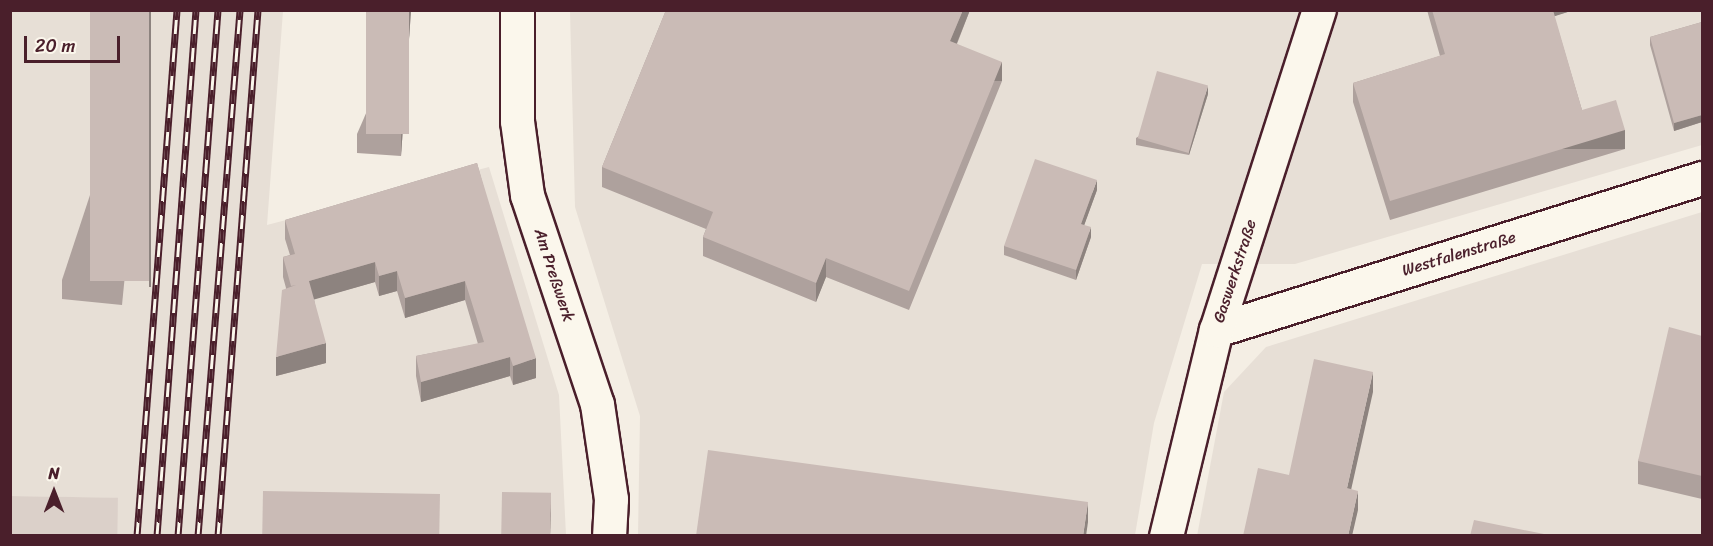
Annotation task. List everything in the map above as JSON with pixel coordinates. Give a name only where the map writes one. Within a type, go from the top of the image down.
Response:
[{"type":"street","name":"Am Preßwerk","points":[[517,10],[516,121],[527,195],[597,404],[611,499],[609,536]]},
{"type":"street","name":"Gaswerkstraße","points":[[1166,536],[1216,330],[1319,10]]},
{"type":"street","name":"Westfalenstraße","points":[[1216,330],[1702,178]]},
{"type":"shaded area","points":[[10,11],[283,11],[267,225],[489,167],[559,395],[566,535],[115,535],[118,498],[11,496]]},
{"type":"shaded area","points":[[570,11],[1702,11],[1702,145],[1295,264],[1202,264],[1154,423],[1135,535],[638,535],[640,416],[575,207]]},
{"type":"shaded area","points":[[1702,212],[1702,535],[1197,536],[1224,392],[1266,347]]},
{"type":"shaded area","points":[[11,496],[118,498],[117,536],[10,535]]},
{"type":"building","points":[[90,10],[149,10],[149,281],[90,281]]},
{"type":"building","points":[[366,10],[409,10],[409,134],[366,134]]},
{"type":"building","points":[[666,10],[963,10],[950,41],[1002,62],[909,291],[826,258],[816,283],[703,237],[713,212],[602,167]]},
{"type":"building","points":[[1432,10],[1553,10],[1582,110],[1616,100],[1625,130],[1390,201],[1353,83],[1445,54]]},
{"type":"building","points":[[1702,22],[1702,115],[1674,123],[1650,37]]},
{"type":"building","points":[[1157,71],[1208,86],[1189,153],[1138,138]]},
{"type":"building","points":[[1035,159],[1097,180],[1081,224],[1091,227],[1076,270],[1004,246]]},
{"type":"building","points":[[477,163],[536,358],[513,366],[510,357],[421,382],[416,356],[484,342],[465,281],[405,298],[397,271],[379,276],[375,262],[309,281],[326,343],[276,357],[282,290],[296,285],[291,286],[283,257],[295,254],[285,220]]},
{"type":"building","points":[[1669,327],[1702,336],[1702,476],[1638,461]]},
{"type":"building","points":[[1314,359],[1373,372],[1347,488],[1358,491],[1348,536],[1243,536],[1258,468],[1289,475]]},
{"type":"building","points":[[708,450],[1088,502],[1083,536],[696,536]]},
{"type":"building","points":[[263,491],[440,494],[439,536],[262,536]]},
{"type":"building","points":[[502,492],[551,493],[550,536],[501,536]]},
{"type":"building","points":[[1474,520],[1554,536],[1470,536]]},
{"type":"railway","points":[[137,536],[177,10]]},
{"type":"railway","points":[[157,536],[196,10]]},
{"type":"railway","points":[[178,536],[218,10]]},
{"type":"railway","points":[[198,536],[240,10]]},
{"type":"railway","points":[[218,536],[258,10]]}]
